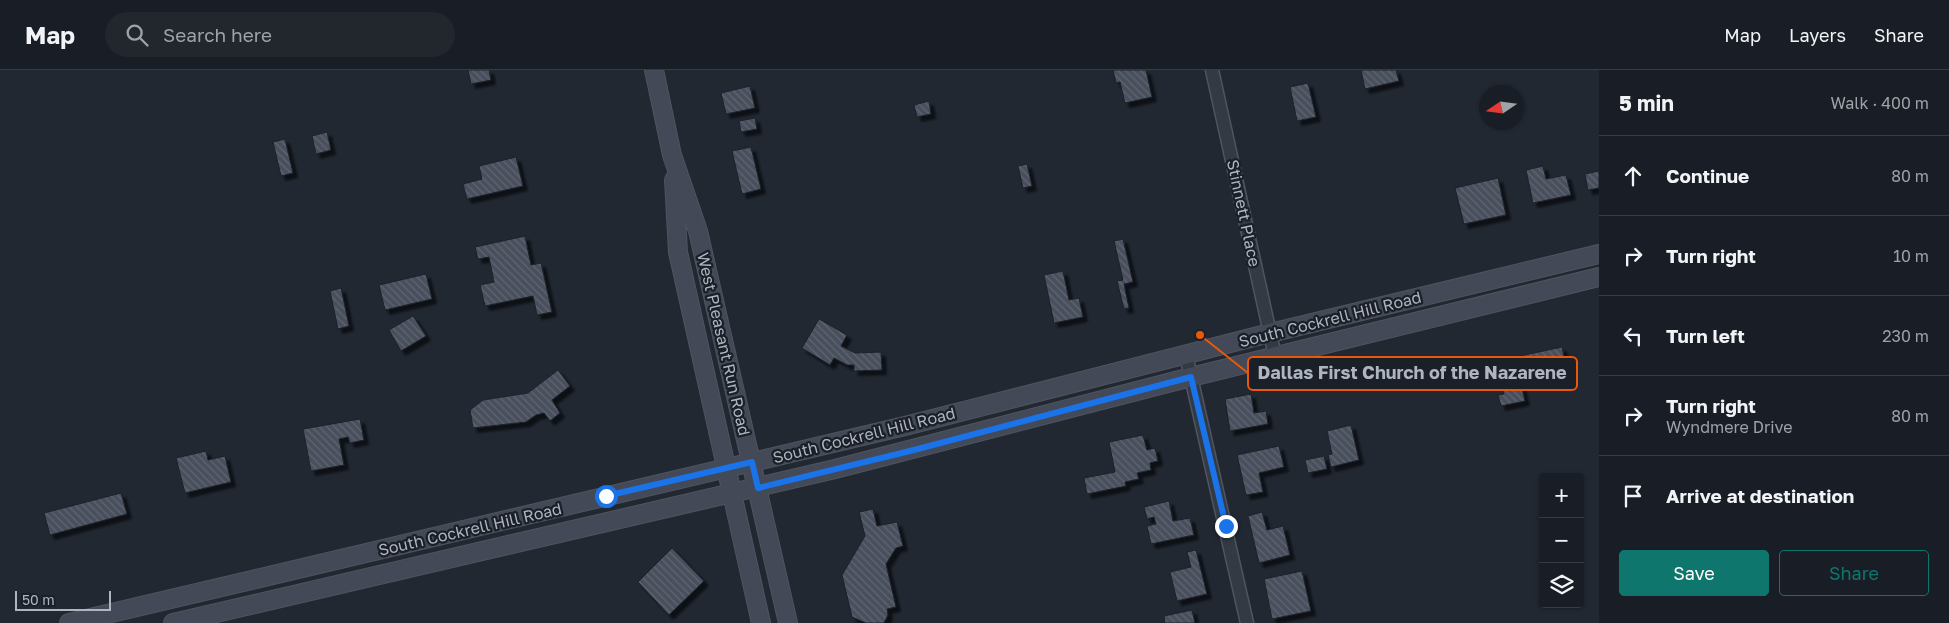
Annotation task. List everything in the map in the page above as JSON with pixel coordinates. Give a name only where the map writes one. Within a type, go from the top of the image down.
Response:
[{"type":"main road","name":"West Pleasant Run Road","points":[[654,70],[672,155],[698,231],[788,623]]},
{"type":"main road","name":"West Pleasant Run Road","points":[[672,155],[678,252],[761,623]]},
{"type":"main road","name":"South Cockrell Hill Road","points":[[69,623],[905,426],[1270,333],[1599,254]]},
{"type":"main road","name":"South Cockrell Hill Road","points":[[173,623],[758,488],[918,449],[1191,377],[1599,277]]},
{"type":"street","name":"Stinnett Place","points":[[1212,70],[1275,356]]},
{"type":"street","points":[[1186,355],[1247,623]]},
{"type":"building","points":[[468,70],[489,70],[491,80],[471,84]]},
{"type":"building","points":[[1113,70],[1146,70],[1152,97],[1125,103],[1120,82],[1116,83]]},
{"type":"building","points":[[1361,70],[1396,70],[1399,81],[1365,89]]},
{"type":"building","points":[[1308,83],[1316,117],[1297,121],[1290,87]]},
{"type":"building","points":[[750,86],[755,108],[726,114],[721,93]]},
{"type":"building","points":[[929,101],[931,114],[917,117],[914,105]]},
{"type":"building","points":[[755,118],[757,129],[741,132],[739,121]]},
{"type":"building","points":[[327,132],[331,150],[316,154],[312,136]]},
{"type":"building","points":[[285,139],[293,173],[281,176],[273,142]]},
{"type":"building","points":[[751,147],[761,189],[742,194],[732,151]]},
{"type":"building","points":[[516,157],[523,186],[467,199],[463,184],[482,179],[479,166]]},
{"type":"building","points":[[1027,164],[1032,186],[1023,188],[1018,166]]},
{"type":"building","points":[[1543,166],[1546,179],[1566,175],[1571,195],[1533,203],[1526,170]]},
{"type":"building","points":[[1599,171],[1599,188],[1588,190],[1585,174]]},
{"type":"building","points":[[1498,178],[1506,215],[1464,224],[1455,188]]},
{"type":"building","points":[[525,236],[531,265],[541,263],[552,312],[537,315],[533,296],[485,306],[480,285],[494,282],[489,257],[478,259],[475,247]]},
{"type":"building","points":[[1123,239],[1133,282],[1124,284],[1129,308],[1124,309],[1117,281],[1123,280],[1114,241]]},
{"type":"building","points":[[1063,271],[1069,300],[1079,298],[1083,317],[1054,323],[1044,275]]},
{"type":"building","points":[[426,274],[432,299],[385,310],[379,285]]},
{"type":"building","points":[[341,288],[349,326],[338,329],[330,291]]},
{"type":"building","points":[[413,316],[426,336],[401,351],[389,330]]},
{"type":"building","points":[[819,319],[847,335],[841,346],[855,353],[881,352],[882,370],[854,371],[854,365],[847,365],[834,358],[830,365],[802,348]]},
{"type":"building","points":[[1562,347],[1567,370],[1520,380],[1525,401],[1501,406],[1498,395],[1504,394],[1501,383],[1519,379],[1515,357]]},
{"type":"building","points":[[558,370],[570,386],[552,400],[560,413],[550,421],[544,413],[536,415],[526,422],[473,428],[470,410],[483,400],[528,393]]},
{"type":"building","points":[[1251,394],[1254,413],[1266,411],[1268,424],[1230,431],[1225,399]]},
{"type":"building","points":[[360,419],[364,440],[350,443],[348,437],[339,439],[344,465],[311,471],[303,429]]},
{"type":"building","points":[[1351,425],[1359,460],[1331,467],[1328,455],[1332,454],[1327,431]]},
{"type":"building","points":[[1143,435],[1147,450],[1155,448],[1158,461],[1150,463],[1151,470],[1137,473],[1139,479],[1125,482],[1126,486],[1087,494],[1084,478],[1115,472],[1109,442]]},
{"type":"building","points":[[1279,446],[1284,467],[1259,473],[1263,492],[1246,495],[1237,455]]},
{"type":"building","points":[[206,451],[208,460],[225,456],[231,482],[185,493],[176,458]]},
{"type":"building","points":[[1324,456],[1327,469],[1308,473],[1305,460]]},
{"type":"building","points":[[121,493],[127,514],[50,535],[44,513]]},
{"type":"building","points":[[1169,501],[1173,521],[1190,518],[1194,535],[1151,544],[1147,526],[1156,524],[1154,517],[1147,519],[1144,507]]},
{"type":"building","points":[[873,509],[877,526],[897,522],[903,546],[896,548],[886,564],[896,607],[887,609],[888,615],[884,623],[866,623],[852,617],[842,575],[865,536],[859,512]]},
{"type":"building","points":[[1262,512],[1267,530],[1283,526],[1290,555],[1259,563],[1248,516]]},
{"type":"building","points":[[672,548],[704,581],[669,615],[638,582]]},
{"type":"building","points":[[1196,550],[1207,594],[1177,601],[1170,572],[1191,567],[1187,552]]},
{"type":"building","points":[[1302,571],[1311,611],[1272,619],[1264,579]]},
{"type":"building","points":[[1192,610],[1195,623],[1165,623],[1164,616]]},
{"type":"place","name":"Dallas First Church of the Nazarene","points":[[1200,335]]},
{"type":"route","points":[[606,496],[752,462],[758,488],[910,451],[1191,377],[1226,526]]}]
